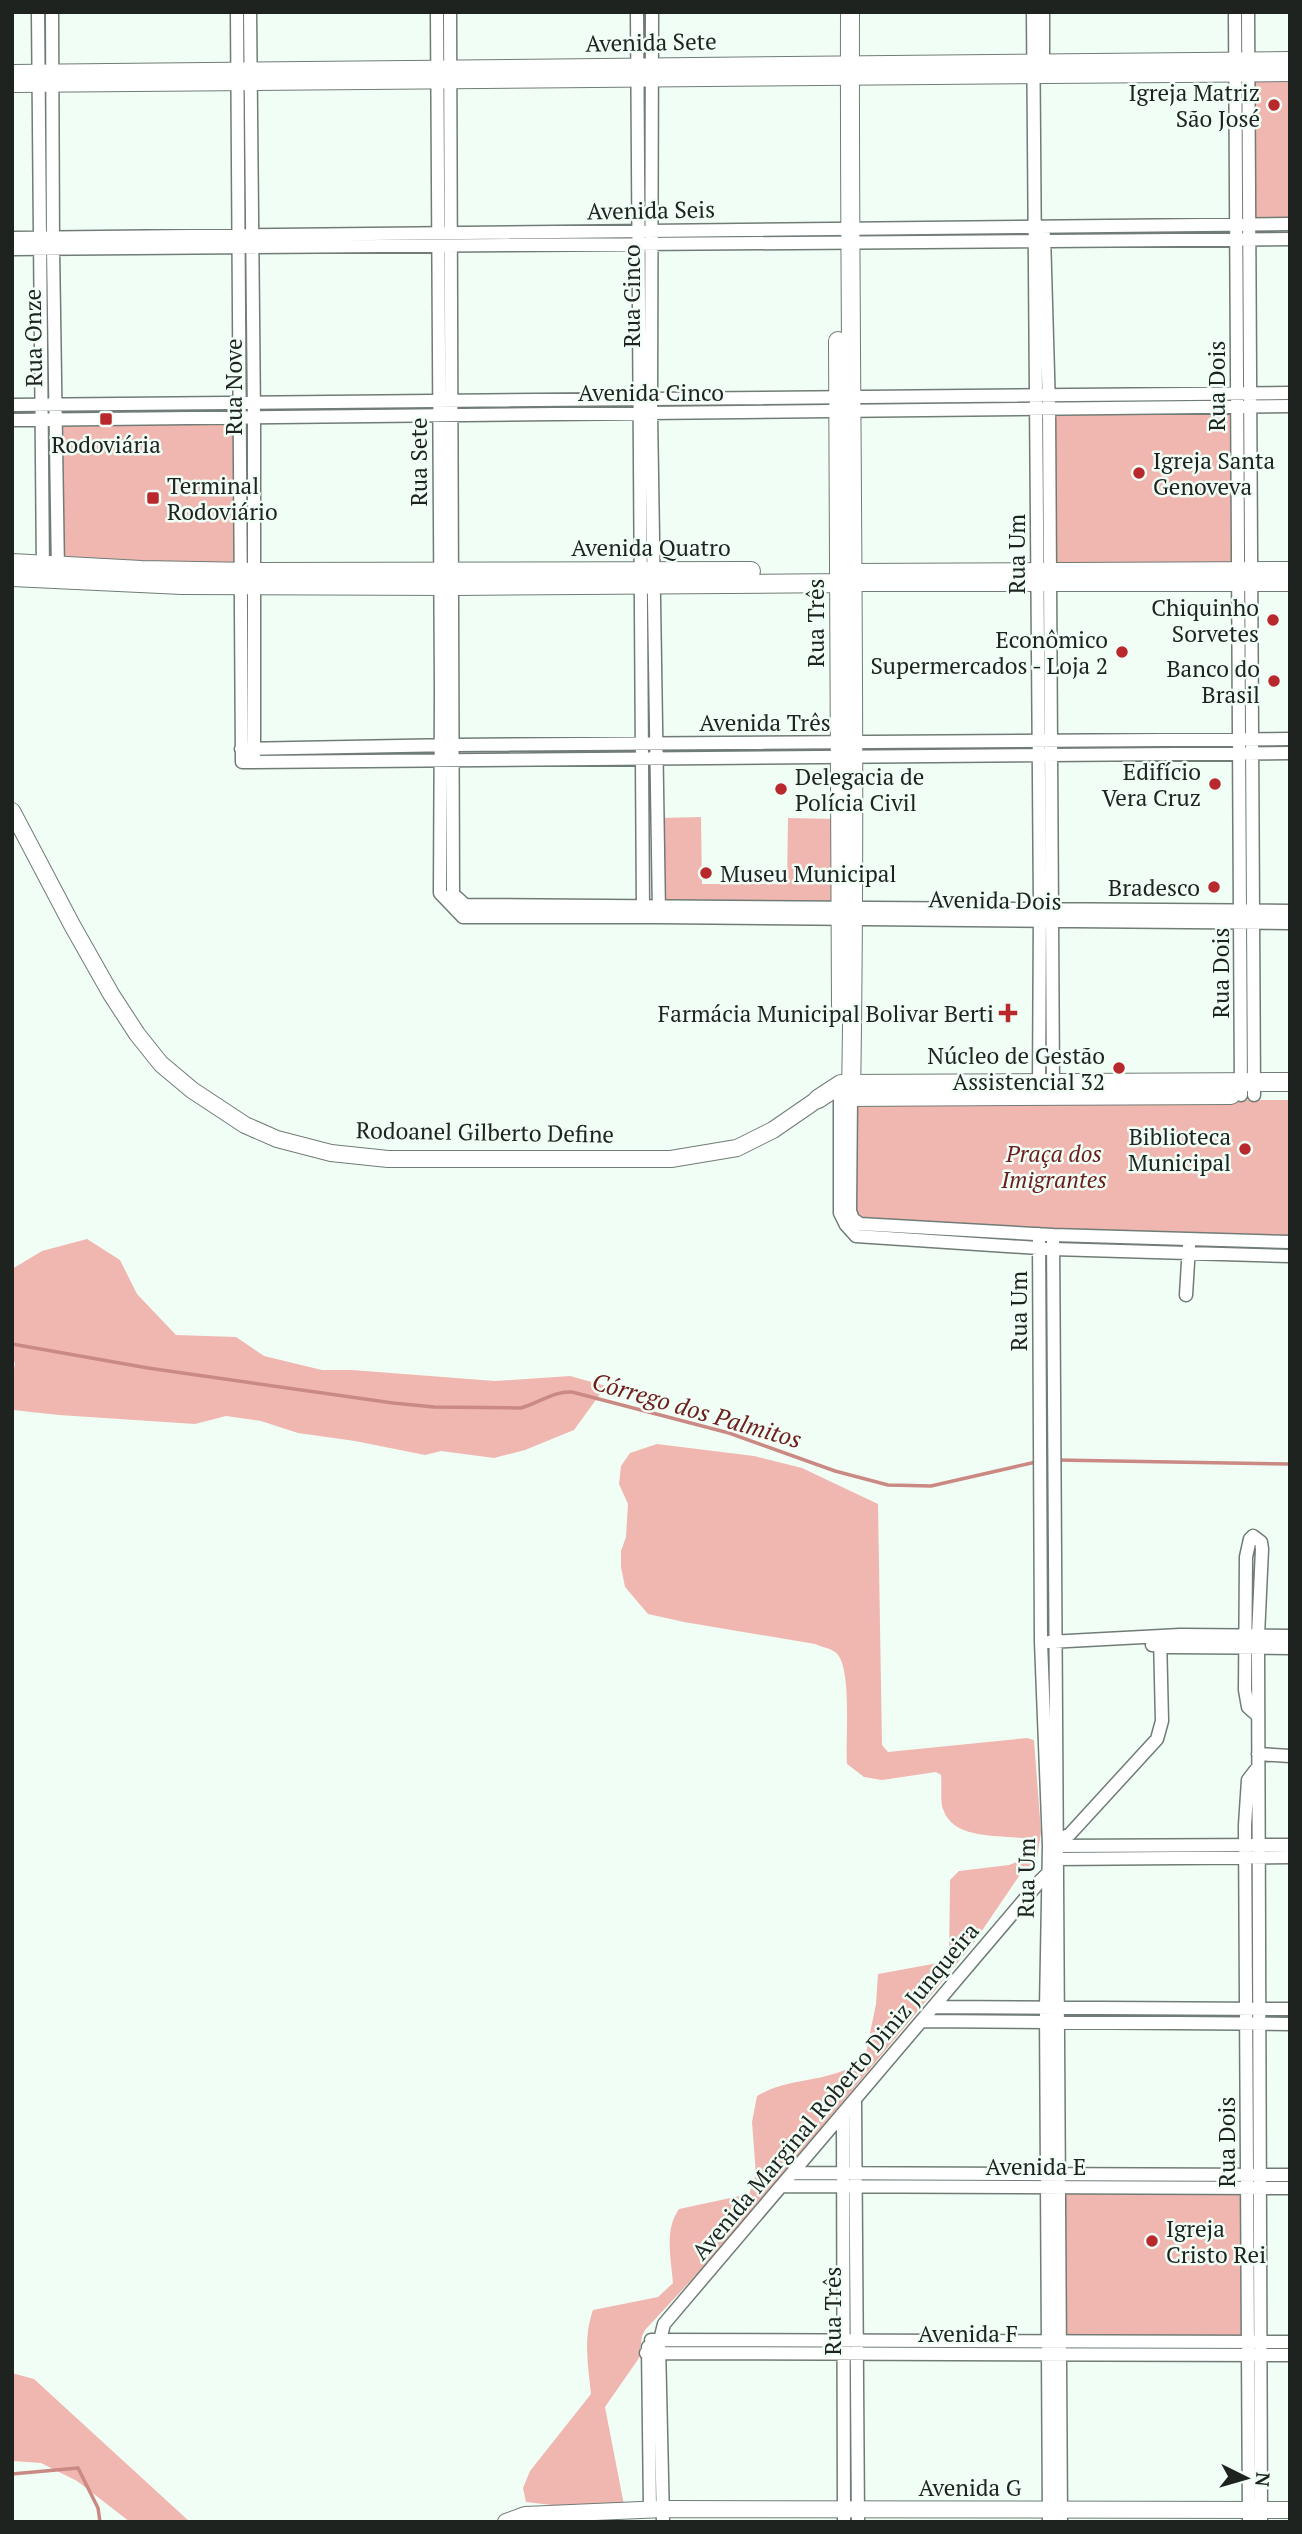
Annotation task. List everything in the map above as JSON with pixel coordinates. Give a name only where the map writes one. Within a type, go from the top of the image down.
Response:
[{"type":"main road","name":"Rua Três","points":[[839,12],[845,70]]},
{"type":"main road","name":"Rua Três","points":[[846,1090],[845,70],[850,12]]},
{"type":"main road","name":"Avenida Quatro","points":[[12,563],[50,572]]},
{"type":"main road","name":"Avenida Quatro","points":[[12,577],[50,572],[248,578],[846,577]]},
{"type":"main road","points":[[1247,1088],[1290,1082]]},
{"type":"main road","name":"Rodoanel Gilberto Define","points":[[818,1099],[846,1090],[1247,1088]]},
{"type":"main road","points":[[1247,1088],[1290,1094]]},
{"type":"street","name":"Rua Onze","points":[[38,12],[45,78],[46,243],[41,419],[50,572]]},
{"type":"street","name":"Rua Onze","points":[[45,78],[52,12]]},
{"type":"street","name":"Rua Nove","points":[[237,12],[244,75],[248,756]]},
{"type":"street","name":"Rua Nove","points":[[244,75],[250,12]]},
{"type":"street","name":"Rua Sete","points":[[437,12],[444,73]]},
{"type":"street","name":"Rua Sete","points":[[450,12],[444,73],[447,858],[440,893],[456,903]]},
{"type":"street","name":"Rua Cinco","points":[[637,12],[645,71]]},
{"type":"street","name":"Rua Cinco","points":[[652,12],[645,71],[645,413],[647,578],[656,744],[659,911]]},
{"type":"street","name":"Rua Um","points":[[1034,12],[1039,69]]},
{"type":"street","name":"Rua Um","points":[[1043,12],[1039,69],[1047,922],[1046,1089]]},
{"type":"street","name":"Rua Dois","points":[[1236,12],[1242,67],[1247,1088]]},
{"type":"street","name":"Rua Dois","points":[[1242,67],[1248,12]]},
{"type":"street","name":"Avenida Sete","points":[[1242,67],[1290,60]]},
{"type":"street","name":"Avenida Sete","points":[[12,84],[45,78],[645,71],[1242,67],[1290,73]]},
{"type":"street","name":"Avenida Sete","points":[[12,73],[45,78]]},
{"type":"street","name":"Avenida Seis","points":[[845,236],[1040,227],[1290,224]]},
{"type":"street","name":"Avenida Seis","points":[[12,238],[46,243],[845,236],[1040,242],[1290,239]]},
{"type":"street","name":"Rua Onze","points":[[46,243],[55,404],[50,572]]},
{"type":"street","name":"Avenida Seis","points":[[12,249],[46,243]]},
{"type":"street","name":"Avenida Cinco","points":[[12,405],[646,399],[1043,408],[1244,400],[1290,393]]},
{"type":"street","name":"Avenida Cinco","points":[[12,420],[645,413],[1043,395],[1244,400],[1290,406]]},
{"type":"street","points":[[368,416],[369,402]]},
{"type":"street","name":"Avenida Quatro","points":[[846,577],[1244,576],[1290,569]]},
{"type":"street","name":"Avenida Quatro","points":[[1244,576],[1290,583]]},
{"type":"street","name":"Rua Cinco","points":[[643,911],[641,745],[647,578]]},
{"type":"street","name":"Avenida Três","points":[[248,756],[447,760],[656,759],[1044,741],[1290,739]]},
{"type":"street","name":"Avenida Três","points":[[248,756],[447,745],[656,744],[1044,755],[1290,752]]},
{"type":"street","name":"Rodoanel Gilberto Define","points":[[12,811],[91,960],[137,1034],[161,1064],[192,1090],[245,1125],[277,1139],[331,1153],[388,1159],[671,1159],[737,1148],[773,1130],[818,1099]]},
{"type":"street","name":"Avenida Dois","points":[[456,903],[643,911],[847,913],[1047,922],[1248,917],[1290,911]]},
{"type":"street","name":"Avenida Dois","points":[[847,913],[1046,908],[1248,917],[1290,923]]},
{"type":"street","name":"Rua Três","points":[[846,1090],[840,1213],[853,1227]]},
{"type":"street","points":[[853,1227],[1290,1242]]},
{"type":"street","points":[[853,1227],[864,1238],[1054,1249],[1290,1256]]},
{"type":"street","name":"Rua Um","points":[[1039,1234],[1041,1642],[1053,1854]]},
{"type":"street","name":"Rua Um","points":[[1053,1235],[1056,1642],[1052,2015],[1055,2516]]},
{"type":"street","points":[[1186,1295],[1189,1239]]},
{"type":"street","name":"Rua Dois","points":[[1251,1642],[1246,1557],[1250,1539],[1254,1536],[1261,1542],[1262,1549],[1246,1702],[1258,1716],[1258,1761],[1246,1789],[1252,1850],[1255,2516]]},
{"type":"street","points":[[1251,1642],[1290,1636]]},
{"type":"street","points":[[1041,1642],[1128,1639],[1251,1642],[1290,1648]]},
{"type":"street","name":"Avenida Marginal Roberto Diniz Junqueira","points":[[655,2340],[664,2324],[933,2007],[1053,1854],[1157,1739],[1162,1721],[1160,1641]]},
{"type":"street","points":[[1258,1761],[1290,1756]]},
{"type":"street","points":[[1053,1854],[1252,1850],[1290,1845]]},
{"type":"street","points":[[1252,1850],[1290,1857]]},
{"type":"street","points":[[933,2007],[1052,2015],[1290,2024]]},
{"type":"street","points":[[921,2021],[1252,2008],[1290,2009]]},
{"type":"street","name":"Rua Três","points":[[849,2181],[855,2100]]},
{"type":"street","name":"Rua Três","points":[[844,2114],[849,2181],[851,2516]]},
{"type":"street","name":"Avenida E","points":[[793,2173],[849,2181]]},
{"type":"street","name":"Avenida E","points":[[1253,2182],[1290,2175]]},
{"type":"street","name":"Avenida E","points":[[782,2186],[849,2181],[1154,2181],[1253,2182],[1290,2188]]},
{"type":"street","points":[[655,2340],[653,2353],[657,2515]]},
{"type":"street","name":"Avenida F","points":[[655,2340],[850,2348]]},
{"type":"street","name":"Avenida F","points":[[1254,2349],[1290,2342]]},
{"type":"street","name":"Avenida F","points":[[653,2353],[850,2348],[1054,2348],[1254,2349],[1290,2355]]},
{"type":"street","name":"Avenida G","points":[[506,2522],[525,2515],[1255,2516],[1290,2510]]},
{"type":"green space","points":[[1247,73],[1290,73],[1290,225],[1249,225]]},
{"type":"green space","points":[[1237,407],[1237,569],[1049,569],[1049,409]]},
{"type":"green space","points":[[242,418],[241,572],[58,565],[55,419]]},
{"type":"green space","points":[[701,817],[702,884],[787,884],[788,818],[839,819],[840,907],[659,905],[657,818]]},
{"type":"green space","name":"Praça dos Imigrantes","points":[[853,1098],[1290,1100],[1290,1238],[1053,1234],[853,1219]]},
{"type":"green space","points":[[87,1239],[120,1260],[137,1294],[176,1335],[236,1337],[264,1356],[322,1370],[495,1381],[570,1376],[606,1386],[574,1430],[525,1450],[494,1458],[441,1451],[425,1455],[298,1433],[261,1421],[226,1416],[195,1424],[13,1410],[12,1382],[15,1363],[12,1359],[12,1269],[42,1251]]},
{"type":"green space","points":[[657,1444],[754,1456],[802,1468],[878,1504],[882,1745],[888,1752],[1027,1738],[1034,1740],[1041,1832],[1037,1858],[1019,1876],[973,1944],[733,2235],[645,2330],[639,2358],[605,2407],[624,2505],[569,2507],[526,2502],[523,2488],[530,2471],[591,2394],[587,2341],[593,2310],[658,2297],[673,2283],[670,2235],[674,2217],[679,2209],[749,2194],[756,2175],[752,2122],[757,2096],[783,2085],[839,2072],[865,2058],[876,2004],[878,1974],[949,1961],[950,1880],[959,1871],[1009,1865],[1029,1857],[1027,1839],[967,1831],[948,1819],[942,1806],[941,1775],[936,1772],[882,1780],[864,1777],[847,1764],[846,1687],[841,1659],[835,1652],[815,1644],[648,1614],[625,1587],[621,1551],[626,1537],[628,1504],[619,1484],[621,1466],[630,1453]]},
{"type":"green space","points":[[1059,2188],[1247,2189],[1249,2343],[1060,2341]]},
{"type":"green space","points":[[12,2373],[34,2379],[190,2522],[130,2522],[77,2481],[41,2463],[12,2461]]},
{"type":"waterway","name":"Córrego dos Palmitos","points":[[12,1344],[148,1368],[434,1407],[521,1408],[552,1395],[572,1392],[729,1433],[835,1471],[888,1485],[931,1486],[1036,1462]]},
{"type":"waterway","name":"Córrego dos Palmitos","points":[[1057,1460],[1290,1464]]},
{"type":"waterway","points":[[12,2474],[78,2468],[98,2508],[100,2522]]},
{"type":"place","name":"Igreja Matriz São José","points":[[1274,105]]},
{"type":"place","name":"Rodoviária","points":[[106,419]]},
{"type":"place","name":"Igreja Santa Genoveva","points":[[1139,473]]},
{"type":"place","name":"Terminal Rodoviário","points":[[153,498]]},
{"type":"place","name":"Chiquinho Sorvetes","points":[[1273,620]]},
{"type":"place","name":"Econômico Supermercados - Loja 2","points":[[1122,652]]},
{"type":"place","name":"Banco do Brasil","points":[[1274,681]]},
{"type":"place","name":"Edifício Vera Cruz","points":[[1215,784]]},
{"type":"place","name":"Delegacia de Polícia Civil","points":[[781,789]]},
{"type":"place","name":"Museu Municipal","points":[[706,873]]},
{"type":"place","name":"Bradesco","points":[[1214,887]]},
{"type":"place","name":"Farmácia Municipal Bolivar Berti","points":[[1008,1013]]},
{"type":"place","name":"Núcleo de Gestão Assistencial 32","points":[[1119,1068]]},
{"type":"place","name":"Biblioteca Municipal","points":[[1245,1149]]},
{"type":"place","name":"Igreja Cristo Rei","points":[[1152,2241]]}]
